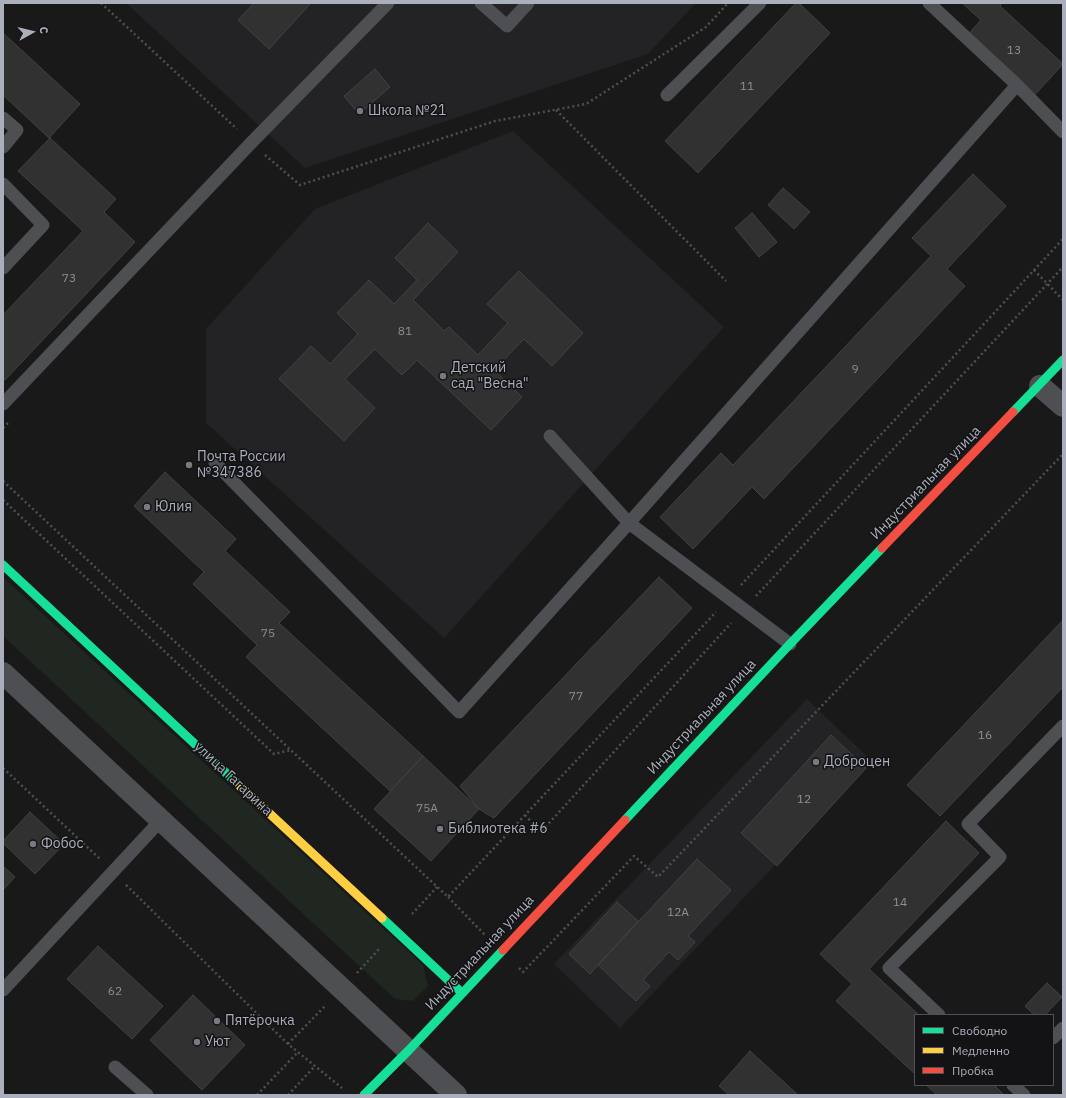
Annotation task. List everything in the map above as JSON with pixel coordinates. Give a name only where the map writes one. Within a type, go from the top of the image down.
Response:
[{"type":"street","name":"Индустриальная улица","points":[[364,1095],[409,1050],[790,644],[1040,386],[1063,360]]},
{"type":"street","points":[[1040,386],[1063,406]]},
{"type":"street","name":"улица Гагарина","points":[[3,564],[462,993]]},
{"type":"street","points":[[3,673],[456,1095]]},
{"type":"lane","points":[[3,404],[252,142],[388,3]]},
{"type":"lane","points":[[481,3],[507,26],[528,3]]},
{"type":"lane","points":[[667,95],[760,3]]},
{"type":"lane","points":[[929,3],[1017,85],[1063,132]]},
{"type":"lane","points":[[215,463],[459,712],[630,523],[1017,85]]},
{"type":"lane","points":[[3,118],[17,130],[3,147]]},
{"type":"lane","points":[[3,184],[43,225],[3,268]]},
{"type":"lane","points":[[550,436],[630,523],[790,644]]},
{"type":"lane","points":[[939,1014],[889,968],[1000,858],[968,824],[1063,726]]},
{"type":"lane","points":[[3,990],[161,820]]},
{"type":"lane","points":[[1054,1037],[1063,1028]]},
{"type":"lane","points":[[114,1067],[146,1095]]},
{"type":"lane","points":[[1015,1086],[1024,1095]]},
{"type":"path","points":[[101,3],[252,142],[300,184],[495,121],[586,104],[706,27],[728,3]]},
{"type":"path","points":[[555,110],[726,281]]},
{"type":"path","points":[[525,815],[541,832],[743,609],[1063,267]]},
{"type":"path","points":[[1034,270],[1063,300]]},
{"type":"path","points":[[3,428],[14,417]]},
{"type":"path","points":[[448,897],[523,972],[634,856],[658,877],[1063,454]]},
{"type":"path","points":[[3,500],[274,754],[291,750]]},
{"type":"path","points":[[3,768],[112,871],[288,1044],[344,1090]]},
{"type":"path","points":[[288,1044],[343,989],[437,887]]},
{"type":"path","points":[[257,1095],[298,1052]]},
{"type":"path","points":[[288,1095],[315,1066]]},
{"type":"shaded area","name":"Школа №21","points":[[126,3],[696,3],[648,54],[305,168]]},
{"type":"shaded area","name":"Детский сад \"Весна\"","points":[[513,131],[724,327],[444,638],[206,423],[206,329],[315,209]]},
{"type":"shaded area","points":[[3,577],[423,965],[428,986],[413,1001],[395,999],[3,636]]},
{"type":"shaded area","points":[[807,699],[873,762],[620,1028],[554,964]]},
{"type":"building","points":[[254,3],[311,3],[269,49],[238,20]]},
{"type":"building","points":[[796,3],[799,3],[830,33],[698,173],[665,141]]},
{"type":"building","points":[[962,3],[1002,3],[1000,6],[1063,64],[1032,98],[966,37],[981,20]]},
{"type":"building","points":[[3,33],[80,104],[49,138],[3,95]]},
{"type":"building","points":[[375,69],[390,87],[359,114],[344,96]]},
{"type":"building","points":[[50,138],[116,199],[104,212],[135,242],[5,380],[3,377],[3,315],[83,231],[18,171]]},
{"type":"building","points":[[973,174],[1006,206],[947,269],[965,286],[764,499],[752,487],[693,549],[660,517],[721,453],[733,465],[931,256],[912,238]]},
{"type":"building","points":[[783,188],[810,212],[794,229],[768,205]]},
{"type":"building","points":[[752,213],[777,242],[759,257],[735,228]]},
{"type":"building","points":[[428,223],[458,252],[413,300],[444,331],[449,327],[478,355],[508,323],[487,304],[519,271],[583,333],[552,366],[524,339],[494,370],[522,397],[491,430],[417,360],[402,375],[375,349],[345,379],[375,408],[344,441],[279,379],[311,346],[330,364],[358,334],[337,313],[369,280],[394,304],[417,280],[395,258]]},
{"type":"building","points":[[165,472],[236,539],[225,551],[290,612],[279,623],[423,756],[390,791],[246,657],[257,645],[193,584],[204,572],[134,506]]},
{"type":"building","points":[[659,577],[692,608],[494,818],[479,809],[460,786]]},
{"type":"building","points":[[1063,620],[1063,687],[940,816],[907,785]]},
{"type":"building","points":[[831,735],[866,768],[777,866],[741,833]]},
{"type":"building","points":[[423,756],[479,809],[431,861],[374,809]]},
{"type":"building","name":"Фобос","points":[[30,812],[64,844],[35,874],[3,843],[3,841]]},
{"type":"building","points":[[946,821],[979,853],[869,969],[918,1014],[914,1014],[914,1073],[836,1001],[852,984],[820,954]]},
{"type":"building","points":[[697,859],[731,890],[688,936],[695,942],[678,960],[669,952],[643,980],[650,986],[636,1001],[598,965]]},
{"type":"building","points":[[3,866],[15,877],[3,890]]},
{"type":"building","points":[[617,902],[638,921],[590,974],[569,954]]},
{"type":"building","points":[[98,946],[163,1006],[132,1039],[67,979]]},
{"type":"building","points":[[1047,983],[1062,997],[1046,1014],[1033,1014],[1025,1006]]},
{"type":"building","name":"Уют","points":[[193,995],[245,1045],[202,1090],[150,1040]]},
{"type":"building","points":[[750,1051],[798,1095],[729,1095],[719,1086]]},
{"type":"building","points":[[927,1086],[995,1086],[1004,1095],[937,1095]]},
{"type":"traffic: fast","points":[[1013,412],[1063,360]]},
{"type":"traffic: fast","points":[[625,820],[882,548]]},
{"type":"traffic: fast","points":[[3,565],[241,787]]},
{"type":"traffic: fast","points":[[382,918],[462,993]]},
{"type":"traffic: fast","points":[[364,1095],[409,1050],[503,950]]},
{"type":"traffic: slow","points":[[241,787],[382,918]]},
{"type":"traffic: jam","points":[[882,548],[1013,412]]},
{"type":"traffic: jam","points":[[503,950],[625,820]]},
{"type":"place","name":"Школа №21","points":[[360,111]]},
{"type":"place","name":"Детский сад \"Весна\"","points":[[443,376]]},
{"type":"place","name":"Почта России №347386","points":[[189,465]]},
{"type":"place","name":"Юлия","points":[[147,507]]},
{"type":"place","name":"Доброцен","points":[[816,762]]},
{"type":"place","name":"Библиотека #6","points":[[440,829]]},
{"type":"place","name":"Фобос","points":[[33,844]]},
{"type":"place","name":"Пятёрочка","points":[[217,1021]]},
{"type":"place","name":"Уют","points":[[197,1042]]}]
